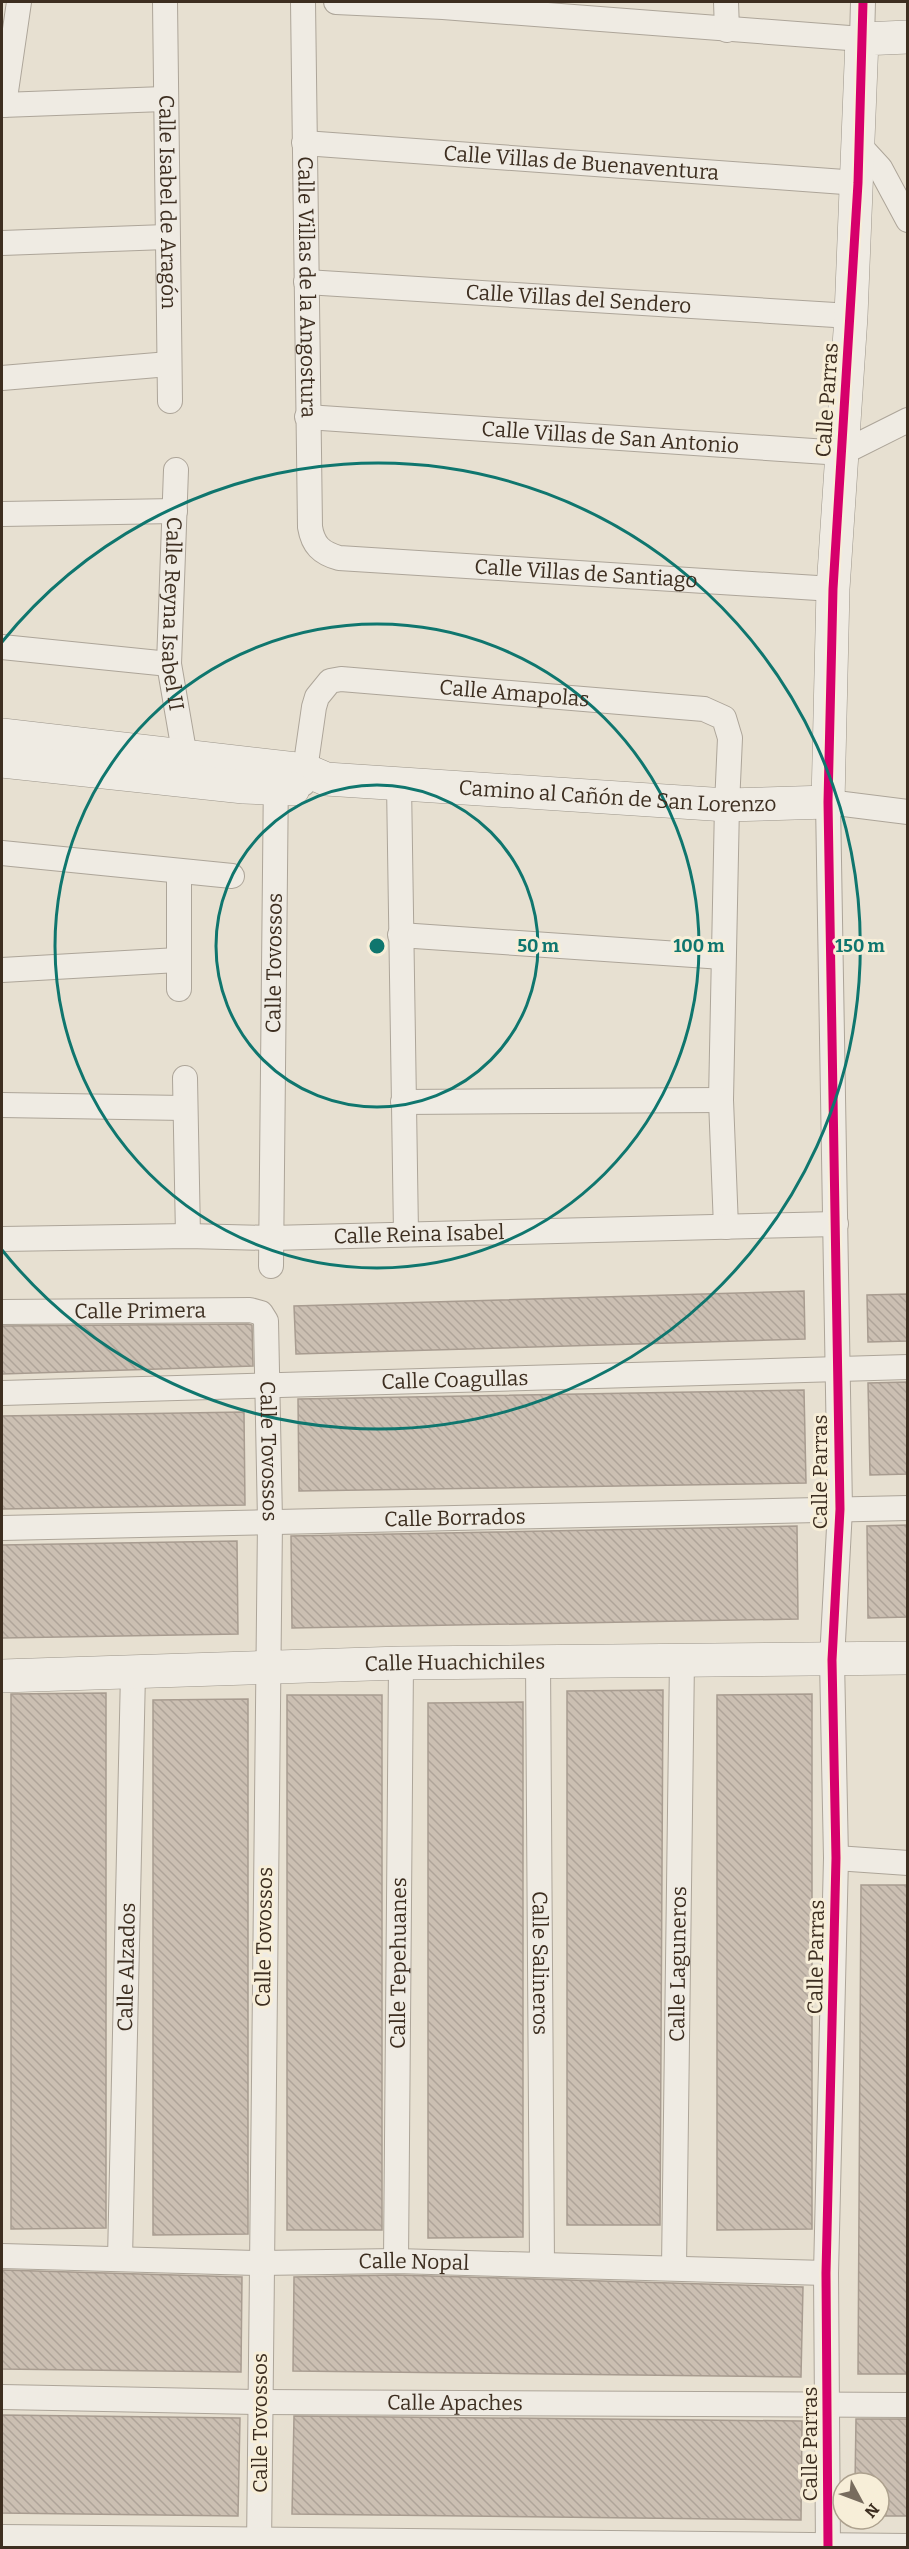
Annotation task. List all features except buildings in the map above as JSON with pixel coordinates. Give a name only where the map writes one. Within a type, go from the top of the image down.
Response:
[{"type":"street","points":[[19,2],[3,105],[164,99]]},
{"type":"street","name":"Calle Isabel de Aragón","points":[[165,2],[164,99],[170,401]]},
{"type":"street","name":"Calle Villas de la Angostura","points":[[303,2],[307,417],[312,536],[318,548],[326,555],[339,558]]},
{"type":"street","points":[[336,2],[581,10],[727,30],[862,39],[908,37]]},
{"type":"street","points":[[726,2],[727,30]]},
{"type":"street","name":"Calle Parras","points":[[828,2547],[826,2273],[836,1858],[832,1660],[840,1509],[828,802],[833,590],[858,183],[863,2]]},
{"type":"street","name":"Calle Villas de Buenaventura","points":[[304,143],[858,183]]},
{"type":"street","points":[[858,144],[880,168],[908,220]]},
{"type":"street","points":[[2,243],[166,237]]},
{"type":"street","name":"Calle Villas del Sendero","points":[[306,282],[851,316]]},
{"type":"street","points":[[2,378],[169,364]]},
{"type":"street","name":"Calle Villas de San Antonio","points":[[307,417],[842,453]]},
{"type":"street","points":[[842,453],[908,420]]},
{"type":"street","name":"Calle Reyna Isabel II","points":[[176,470],[170,664],[184,757]]},
{"type":"street","points":[[2,514],[175,511]]},
{"type":"street","name":"Calle Villas de Santiago","points":[[339,558],[833,590]]},
{"type":"street","points":[[2,647],[170,664]]},
{"type":"street","name":"Calle Amapolas","points":[[297,779],[317,697],[330,681],[341,679],[704,709],[724,718],[729,728],[730,738],[721,1100],[726,1227]]},
{"type":"street","name":"Camino al Cañón de San Lorenzo","points":[[2,735],[184,757],[297,779],[727,805],[828,802],[908,812]]},
{"type":"street","name":"Camino al Cañón de San Lorenzo","points":[[2,761],[244,787],[297,779]]},
{"type":"street","name":"Calle Tovossos","points":[[271,1266],[297,779]]},
{"type":"street","points":[[399,784],[406,1233]]},
{"type":"street","points":[[2,853],[231,876]]},
{"type":"street","points":[[179,872],[179,988]]},
{"type":"street","points":[[400,935],[723,957]]},
{"type":"street","points":[[2,970],[178,960]]},
{"type":"street","points":[[185,1078],[188,1236]]},
{"type":"street","points":[[404,1102],[721,1100]]},
{"type":"street","points":[[2,1105],[184,1108]]},
{"type":"street","name":"Calle Reina Isabel","points":[[2,1239],[188,1236],[271,1238],[836,1224]]},
{"type":"street","name":"Calle Primera","points":[[2,1312],[250,1310],[261,1313],[266,1327]]},
{"type":"street","name":"Calle Tovossos","points":[[259,2543],[260,2263],[270,1521],[266,1327]]},
{"type":"street","name":"Calle Coagullas","points":[[2,1393],[908,1367]]},
{"type":"street","name":"Calle Borrados","points":[[2,1528],[908,1508]]},
{"type":"street","name":"Calle Huachichiles","points":[[2,1676],[401,1663],[908,1658]]},
{"type":"street","name":"Calle Laguneros","points":[[674,2268],[682,1659]]},
{"type":"street","name":"Calle Salineros","points":[[538,1661],[542,2265]]},
{"type":"street","name":"Calle Tepehuanes","points":[[396,2261],[401,1663]]},
{"type":"street","name":"Calle Alzados","points":[[120,2259],[133,1673]]},
{"type":"street","points":[[836,1858],[908,1863]]},
{"type":"street","name":"Calle Nopal","points":[[2,2256],[260,2263],[396,2261],[826,2273]]},
{"type":"street","name":"Calle Apaches","points":[[2,2397],[260,2402],[908,2405]]},
{"type":"street","points":[[2,2537],[259,2543],[908,2546]]},
{"type":"cycle path","points":[[828,2548],[826,2273],[836,1858],[832,1660],[840,1509],[828,802],[833,589],[858,183],[863,2]]}]
